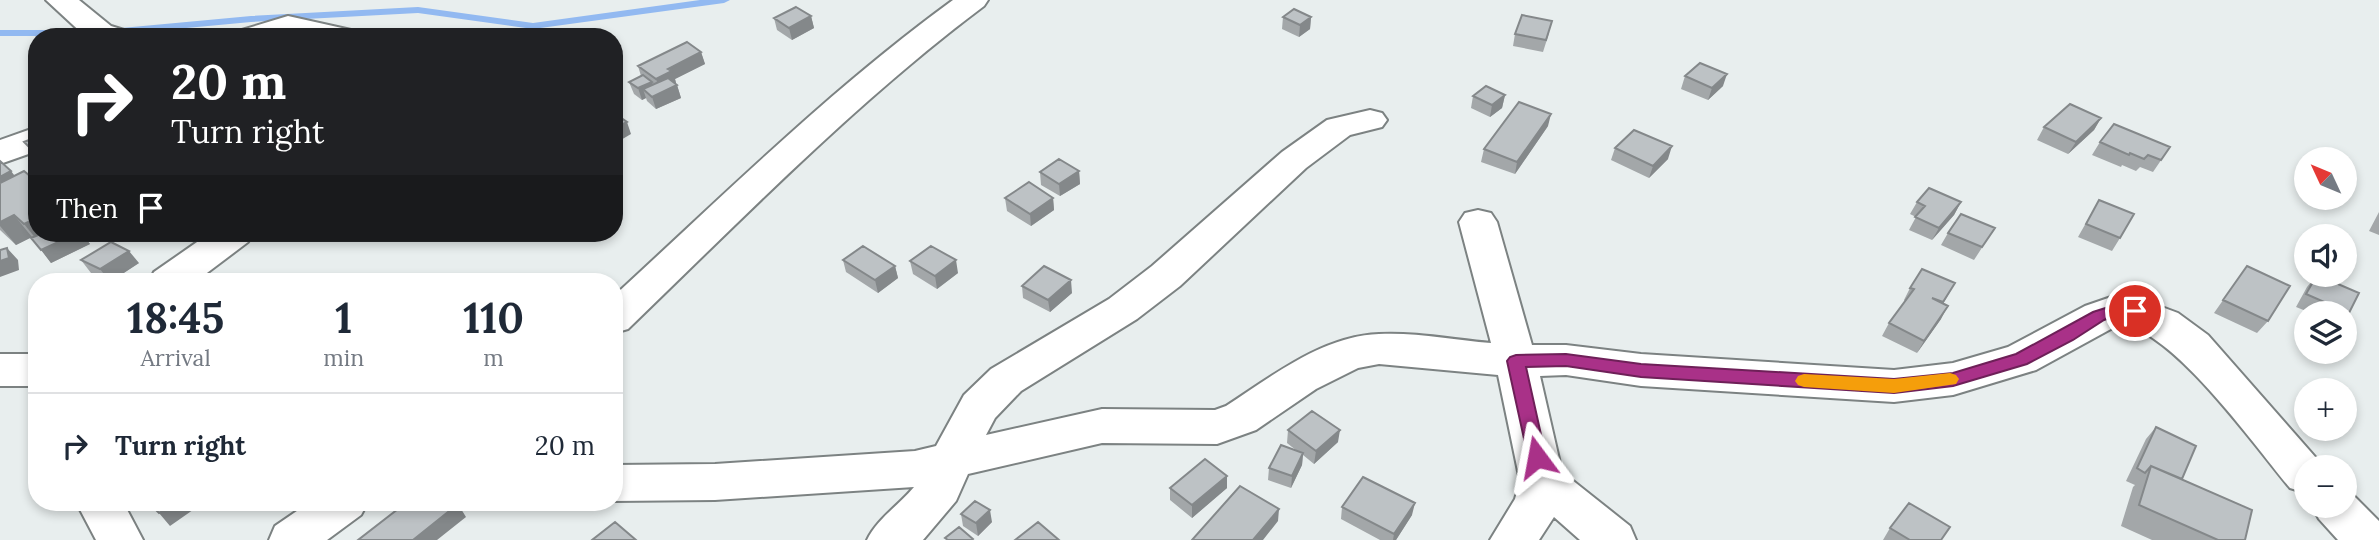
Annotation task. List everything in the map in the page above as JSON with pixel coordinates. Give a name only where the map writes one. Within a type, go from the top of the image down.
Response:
[{"type":"street","points":[[61,0],[94,28]]},
{"type":"street","points":[[623,311],[912,45],[973,0]]},
{"type":"street","points":[[279,28],[288,25],[301,28]]},
{"type":"street","points":[[890,540],[915,519],[940,488],[951,460],[979,407],[1006,380],[1124,309],[1166,276],[1265,185],[1339,127],[1370,120]]},
{"type":"street","points":[[0,153],[28,142]]},
{"type":"street","points":[[1478,222],[1516,361],[1542,481],[1537,505],[1514,540]]},
{"type":"street","points":[[180,273],[223,242]]},
{"type":"street","points":[[623,483],[715,482],[915,469],[1102,426],[1216,427],[1252,412],[1301,378],[1349,354],[1379,349],[1516,361],[1566,360],[1641,370],[1894,386],[1953,379],[2021,359],[2099,316],[2118,309],[2135,311],[2164,324],[2194,346],[2294,461]]},
{"type":"street","points":[[0,370],[28,370]]},
{"type":"street","points":[[1542,481],[1613,540]]},
{"type":"street","points":[[104,511],[120,540]]},
{"type":"street","points":[[292,540],[332,511]]},
{"type":"street","points":[[2346,518],[2368,540]]},
{"type":"building","points":[[796,7],[811,16],[789,28],[774,18]]},
{"type":"building","points":[[1294,9],[1311,17],[1300,25],[1283,17]]},
{"type":"building","points":[[1522,15],[1552,21],[1546,40],[1515,34]]},
{"type":"building","points":[[687,42],[701,52],[668,69],[672,71],[656,79],[638,66]]},
{"type":"building","points":[[1700,63],[1727,74],[1712,88],[1685,76]]},
{"type":"building","points":[[643,75],[652,82],[638,88],[629,82]]},
{"type":"building","points":[[668,78],[677,85],[652,97],[643,89]]},
{"type":"building","points":[[1486,86],[1505,95],[1492,105],[1473,96]]},
{"type":"building","points":[[1519,102],[1551,114],[1517,162],[1484,149]]},
{"type":"building","points":[[2070,104],[2101,118],[2076,142],[2044,127]]},
{"type":"building","points":[[2114,124],[2170,147],[2161,160],[2148,155],[2144,159],[2130,153],[2129,155],[2100,142]]},
{"type":"building","points":[[1634,130],[1672,146],[1653,166],[1615,148]]},
{"type":"building","points":[[1059,159],[1079,171],[1059,184],[1040,172]]},
{"type":"building","points":[[0,161],[11,171],[0,177]]},
{"type":"building","points":[[24,171],[28,174],[28,222],[24,224],[14,215],[0,222],[0,183]]},
{"type":"building","points":[[1029,182],[1053,198],[1030,214],[1005,198]]},
{"type":"building","points":[[1929,188],[1961,202],[1939,228],[1915,217],[1925,206],[1917,202]]},
{"type":"building","points":[[2099,200],[2134,214],[2120,238],[2086,224]]},
{"type":"building","points":[[1961,214],[1995,228],[1982,247],[1948,233]]},
{"type":"building","points":[[34,242],[58,242],[41,250]]},
{"type":"building","points":[[111,242],[129,251],[100,269],[81,260]]},
{"type":"building","points":[[863,246],[895,266],[875,280],[843,260]]},
{"type":"building","points":[[931,246],[956,260],[935,276],[910,261]]},
{"type":"building","points":[[7,248],[9,258],[0,261],[0,250]]},
{"type":"building","points":[[1044,266],[1071,280],[1048,300],[1022,286]]},
{"type":"building","points":[[2247,266],[2290,286],[2268,321],[2223,300]]},
{"type":"building","points":[[1922,269],[1955,283],[1943,302],[1932,298],[1948,306],[1924,341],[1889,323],[1914,289],[1910,288]]},
{"type":"building","points":[[2310,287],[2345,287],[2359,293],[2355,301],[2322,301],[2306,294]]},
{"type":"building","points":[[1312,411],[1340,430],[1316,451],[1288,430]]},
{"type":"building","points":[[2156,427],[2196,446],[2182,479],[2151,466],[2145,473],[2137,468]]},
{"type":"building","points":[[1281,445],[1303,453],[1292,476],[1269,468]]},
{"type":"building","points":[[1205,459],[1227,476],[1192,505],[1170,488]]},
{"type":"building","points":[[2151,466],[2252,510],[2245,540],[2218,540],[2139,505]]},
{"type":"building","points":[[1363,477],[1415,503],[1394,534],[1342,507]]},
{"type":"building","points":[[1240,486],[1279,509],[1253,540],[1192,540]]},
{"type":"building","points":[[975,501],[990,510],[976,523],[961,514]]},
{"type":"building","points":[[1909,503],[1950,527],[1941,540],[1910,540],[1890,528]]},
{"type":"building","points":[[395,511],[449,511],[413,540],[358,540]]},
{"type":"building","points":[[615,522],[636,540],[592,540]]},
{"type":"building","points":[[1038,522],[1059,540],[1015,540]]},
{"type":"building","points":[[959,527],[973,539],[945,538]]},
{"type":"waterway","points":[[154,28],[251,19],[418,10],[533,26],[724,0]]},
{"type":"waterway","points":[[0,33],[28,33]]},
{"type":"slow traffic","points":[[1804,381],[1894,386],[1950,379]]},
{"type":"route","points":[[1537,457],[1516,361],[1566,360],[1641,370],[1894,386],[1953,379],[2021,359],[2099,316],[2118,309],[2135,311]]}]
